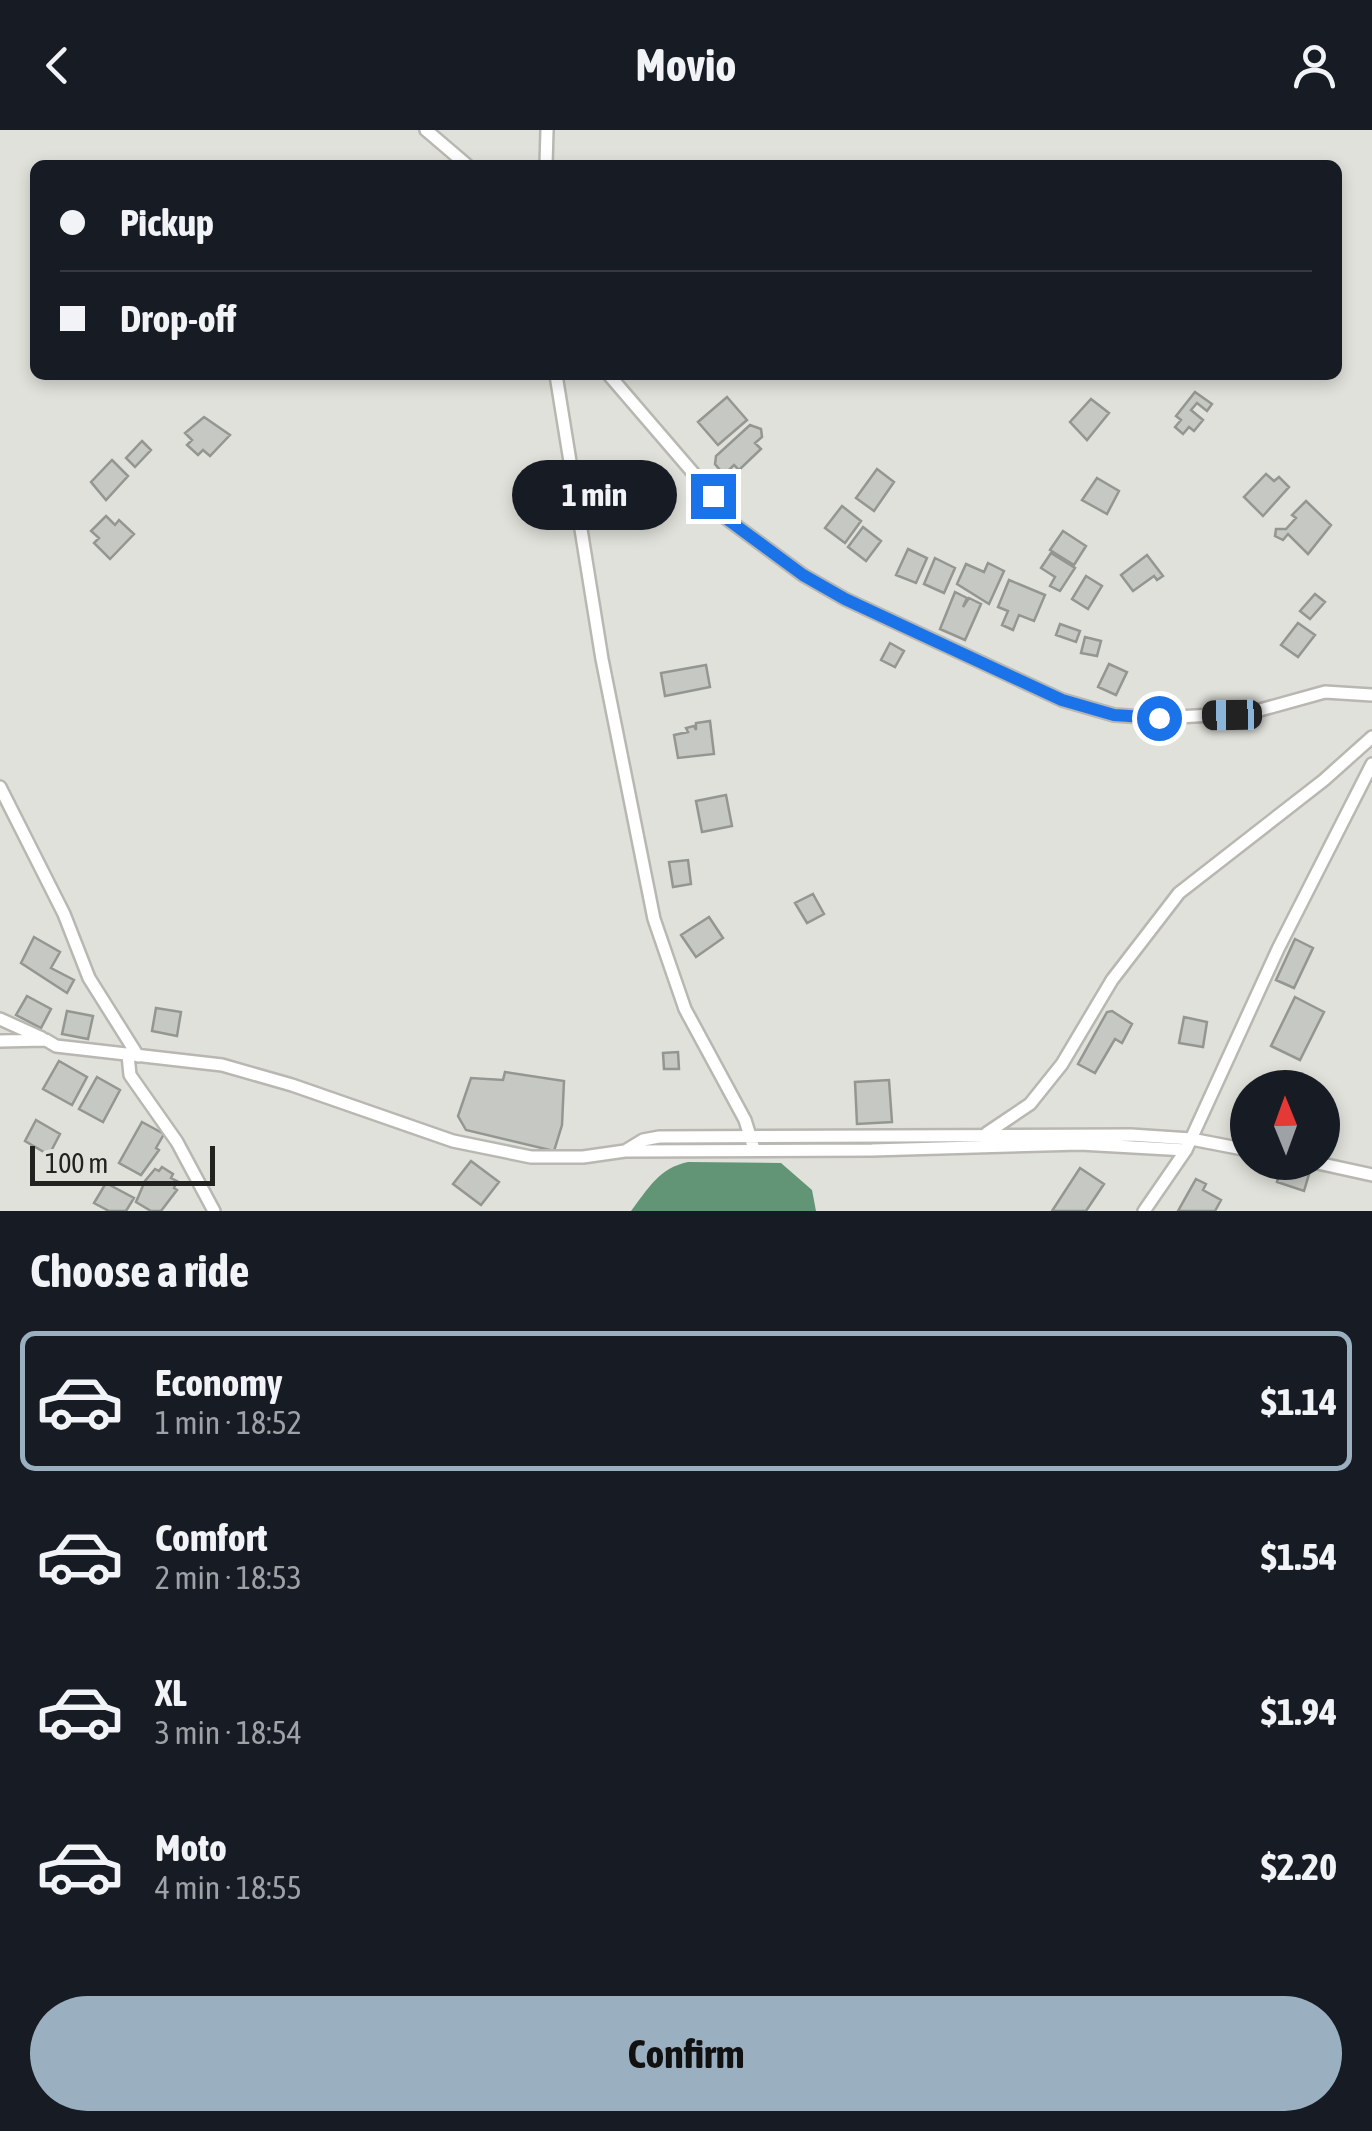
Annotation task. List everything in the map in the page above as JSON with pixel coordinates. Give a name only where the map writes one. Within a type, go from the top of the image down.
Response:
[{"type":"street","points":[[426,130],[460,160]]},
{"type":"street","points":[[546,160],[547,130]]},
{"type":"street","points":[[557,380],[612,711],[661,945],[686,1010],[752,1135],[754,1149]]},
{"type":"street","points":[[613,380],[713,496],[727,519],[803,575],[845,599],[1062,700],[1114,715],[1159,718],[1249,713],[1325,692],[1372,695]]},
{"type":"street","points":[[988,1133],[1030,1104],[1062,1064],[1112,980],[1179,893],[1324,780],[1372,737]]},
{"type":"street","points":[[1144,1211],[1189,1145],[1271,963],[1372,764]]},
{"type":"street","points":[[0,787],[64,914],[90,978],[133,1055],[130,1075],[177,1142],[214,1211]]},
{"type":"street","points":[[0,1019],[56,1046],[222,1065],[259,1074],[364,1112],[496,1152],[552,1157],[625,1150],[872,1143],[988,1133],[1230,1148]]},
{"type":"street","points":[[0,1042],[46,1040]]},
{"type":"street","points":[[625,1150],[637,1142],[659,1137],[752,1135],[872,1143],[1189,1145]]},
{"type":"street","points":[[1340,1168],[1372,1176]]},
{"type":"shaded area","points":[[688,1162],[781,1163],[812,1190],[816,1211],[631,1211],[662,1174]]},
{"type":"building","points":[[1195,392],[1212,404],[1207,411],[1197,403],[1191,410],[1203,420],[1194,431],[1189,427],[1183,434],[1175,427],[1181,420],[1176,416]]},
{"type":"building","points":[[727,397],[747,420],[718,445],[698,422]]},
{"type":"building","points":[[1091,399],[1109,413],[1087,440],[1070,422]]},
{"type":"building","points":[[204,417],[230,435],[210,456],[203,450],[198,455],[187,445],[192,440],[185,433]]},
{"type":"building","points":[[750,425],[761,429],[762,437],[755,443],[761,449],[739,470],[734,465],[728,471],[720,470],[715,464],[716,456]]},
{"type":"building","points":[[142,441],[151,450],[135,467],[126,458]]},
{"type":"building","points":[[112,460],[128,476],[106,500],[91,482]]},
{"type":"building","points":[[877,469],[894,482],[874,511],[856,498]]},
{"type":"building","points":[[1266,474],[1274,481],[1279,477],[1289,487],[1263,516],[1244,497]]},
{"type":"building","points":[[1097,478],[1119,491],[1107,514],[1082,500]]},
{"type":"building","points":[[1306,501],[1331,525],[1308,554],[1288,534],[1283,540],[1275,536],[1276,529],[1286,529],[1296,518],[1292,515]]},
{"type":"building","points":[[842,506],[861,521],[845,543],[825,528]]},
{"type":"building","points":[[106,516],[115,525],[119,520],[134,534],[110,559],[94,543],[99,538],[91,531]]},
{"type":"building","points":[[863,527],[881,541],[866,561],[848,547]]},
{"type":"building","points":[[1063,531],[1086,546],[1074,565],[1050,550]]},
{"type":"building","points":[[908,549],[927,558],[916,583],[896,575]]},
{"type":"building","points":[[1051,553],[1075,568],[1060,591],[1050,586],[1055,577],[1041,568]]},
{"type":"building","points":[[1147,555],[1163,576],[1157,580],[1154,576],[1133,591],[1121,575]]},
{"type":"building","points":[[935,558],[955,568],[944,593],[924,584]]},
{"type":"building","points":[[988,563],[1004,571],[989,604],[957,584],[966,564],[984,572]]},
{"type":"building","points":[[1086,576],[1102,586],[1088,609],[1072,599]]},
{"type":"building","points":[[1009,580],[1045,595],[1034,621],[1019,615],[1013,630],[1002,625],[1008,611],[998,607]]},
{"type":"building","points":[[955,592],[967,598],[963,607],[969,598],[981,604],[965,640],[940,629]]},
{"type":"building","points":[[1315,594],[1325,602],[1310,619],[1300,611]]},
{"type":"building","points":[[1298,623],[1315,635],[1298,657],[1281,645]]},
{"type":"building","points":[[1060,624],[1080,631],[1076,642],[1056,635]]},
{"type":"building","points":[[1085,637],[1101,641],[1097,656],[1081,653]]},
{"type":"building","points":[[890,643],[904,651],[895,667],[881,660]]},
{"type":"building","points":[[1109,664],[1127,672],[1116,695],[1098,687]]},
{"type":"building","points":[[706,665],[710,687],[665,696],[661,673]]},
{"type":"building","points":[[710,721],[714,754],[678,758],[674,735],[688,732],[686,728],[694,726],[696,730],[696,723]]},
{"type":"building","points":[[726,795],[732,826],[702,832],[696,801]]},
{"type":"building","points":[[688,860],[691,884],[673,887],[669,862]]},
{"type":"building","points":[[813,894],[824,914],[807,923],[795,903]]},
{"type":"building","points":[[709,917],[723,938],[696,957],[681,935]]},
{"type":"building","points":[[34,937],[60,952],[51,968],[74,980],[67,993],[21,963]]},
{"type":"building","points":[[1295,939],[1313,948],[1294,988],[1276,980]]},
{"type":"building","points":[[27,996],[51,1009],[41,1028],[16,1015]]},
{"type":"building","points":[[1295,997],[1324,1012],[1300,1060],[1271,1046]]},
{"type":"building","points":[[156,1008],[181,1012],[177,1036],[152,1031]]},
{"type":"building","points":[[67,1011],[93,1016],[88,1039],[62,1034]]},
{"type":"building","points":[[1112,1011],[1132,1024],[1122,1043],[1115,1039],[1095,1073],[1078,1064],[1107,1012]]},
{"type":"building","points":[[1184,1017],[1207,1022],[1203,1047],[1179,1043]]},
{"type":"building","points":[[678,1052],[679,1069],[664,1069],[663,1053]]},
{"type":"building","points":[[59,1061],[87,1077],[72,1105],[43,1089]]},
{"type":"building","points":[[505,1072],[564,1081],[562,1125],[554,1151],[466,1130],[458,1116],[471,1078],[503,1080]]},
{"type":"building","points":[[97,1077],[120,1090],[103,1122],[79,1109]]},
{"type":"building","points":[[889,1080],[892,1122],[857,1124],[855,1082]]},
{"type":"building","points":[[36,1120],[60,1134],[49,1155],[25,1141]]},
{"type":"building","points":[[142,1122],[164,1134],[156,1148],[159,1150],[141,1175],[119,1163]]},
{"type":"building","points":[[471,1161],[499,1182],[481,1205],[453,1184]]},
{"type":"building","points":[[162,1167],[173,1174],[177,1190],[161,1211],[151,1211],[136,1202],[145,1181]]},
{"type":"building","points":[[1080,1168],[1104,1184],[1086,1211],[1052,1211]]},
{"type":"building","points":[[1196,1179],[1206,1184],[1203,1190],[1221,1200],[1215,1211],[1178,1211]]},
{"type":"building","points":[[1278,1180],[1307,1180],[1304,1191]]},
{"type":"building","points":[[106,1183],[134,1198],[126,1211],[109,1211],[94,1203]]},
{"type":"route","points":[[713,496],[727,519],[803,575],[845,599],[1062,700],[1114,715],[1159,718]]}]
